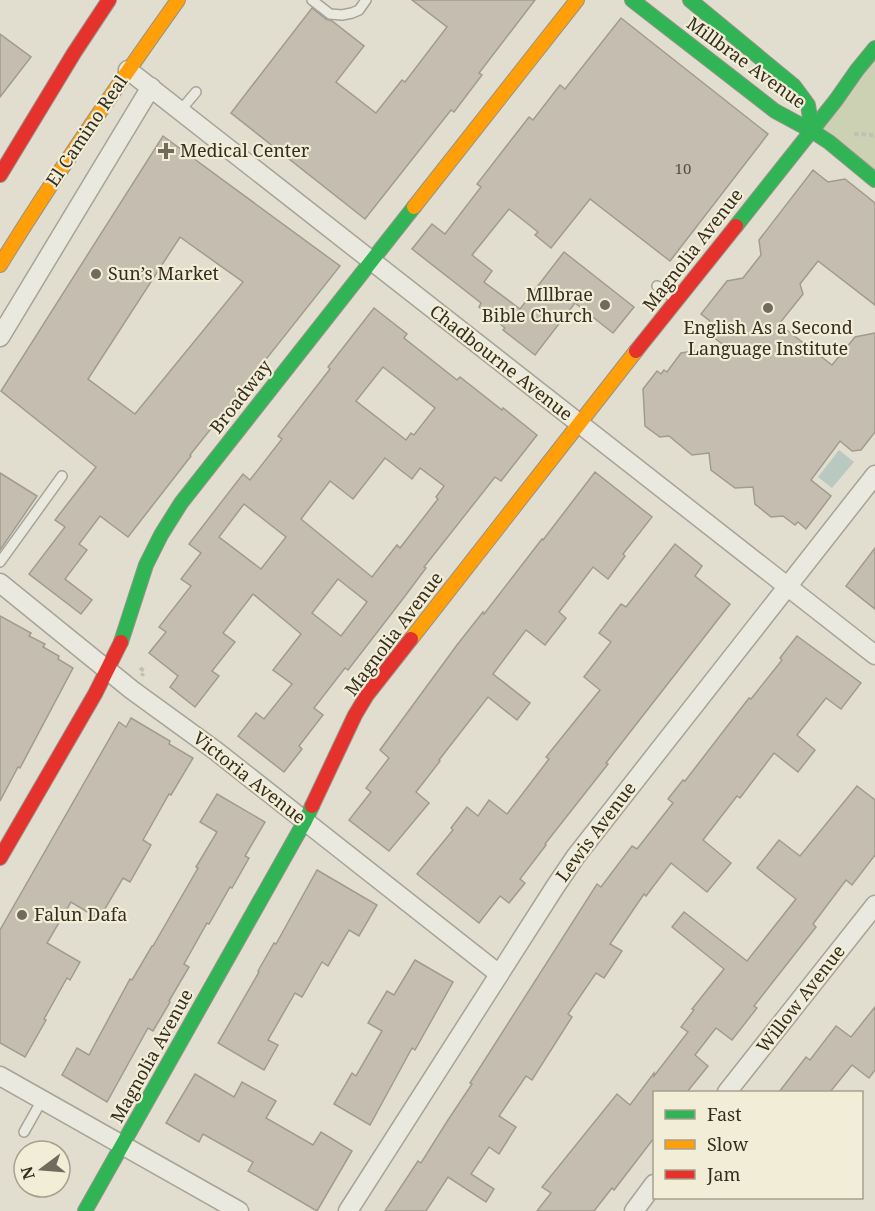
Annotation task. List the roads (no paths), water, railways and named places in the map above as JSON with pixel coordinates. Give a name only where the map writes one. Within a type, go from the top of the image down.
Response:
[{"type":"main road","points":[[0,175],[109,0]]},
{"type":"main road","name":"El Camino Real","points":[[0,265],[128,70],[178,0]]},
{"type":"main road","name":"Broadway","points":[[0,858],[95,694],[120,644],[146,565],[181,503],[577,0]]},
{"type":"main road","name":"Millbrae Avenue","points":[[632,0],[777,113],[829,142],[875,180]]},
{"type":"main road","name":"Millbrae Avenue","points":[[690,0],[794,86],[808,105],[812,131]]},
{"type":"main road","name":"Magnolia Avenue","points":[[85,1211],[304,821],[367,695],[875,48]]},
{"type":"street","name":"Chadbourne Avenue","points":[[128,70],[875,655]]},
{"type":"street","name":"El Camino Real","points":[[0,337],[151,87]]},
{"type":"street","name":"Lewis Avenue","points":[[348,1211],[576,856],[875,476]]},
{"type":"street","name":"Victoria Avenue","points":[[1,586],[132,690],[216,751],[499,974]]},
{"type":"street","name":"Willow Avenue","points":[[728,1091],[875,905]]},
{"type":"street","points":[[0,1076],[240,1211]]},
{"type":"street","points":[[634,1211],[653,1186]]},
{"type":"lane","points":[[312,0],[330,14],[342,15],[359,10],[366,0]]},
{"type":"lane","points":[[180,111],[196,92]]},
{"type":"lane","points":[[657,286],[677,300]]},
{"type":"lane","points":[[0,562],[63,476]]},
{"type":"lane","points":[[24,1132],[42,1100]]},
{"type":"place","name":"Medical Center","points":[[166,151]]},
{"type":"place","name":"Sun’s Market","points":[[96,274]]},
{"type":"place","name":"Mllbrae Bible Church","points":[[605,305]]},
{"type":"place","name":"English As a Second Language Institute","points":[[768,308]]},
{"type":"place","name":"Falun Dafa","points":[[22,915]]}]
